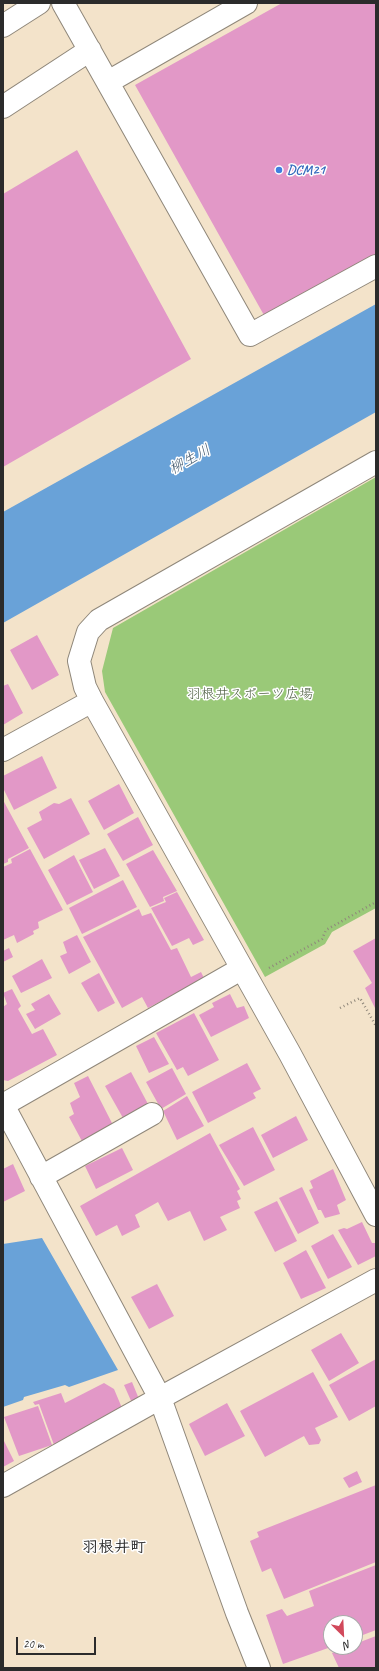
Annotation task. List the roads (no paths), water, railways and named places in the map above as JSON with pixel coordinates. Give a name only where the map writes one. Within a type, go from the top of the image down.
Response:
[{"type":"street","points":[[3,26],[39,3]]},
{"type":"street","points":[[62,3],[90,50],[250,335],[376,266]]},
{"type":"street","points":[[108,82],[246,3]]},
{"type":"street","points":[[3,107],[90,50]]},
{"type":"street","points":[[376,462],[99,620],[88,632],[79,661],[85,687],[92,701],[252,970],[290,1054],[376,1215]]},
{"type":"street","points":[[3,750],[92,701]]},
{"type":"street","points":[[252,970],[3,1105],[160,1398],[237,1614],[258,1668]]},
{"type":"street","points":[[41,1176],[152,1114]]},
{"type":"street","points":[[3,1486],[376,1280]]},
{"type":"water","name":"柳生川","points":[[376,304],[376,412],[3,623],[3,512]]},
{"type":"water","points":[[42,1238],[118,1370],[69,1387],[65,1385],[24,1397],[23,1400],[3,1407],[3,1244]]},
{"type":"place","name":"DCM21","points":[[279,170]]},
{"type":"district","name":"羽根井町","points":[[114,1548]]},
{"type":"park label","name":"羽根井スポーツ広場","points":[[250,694]]}]
